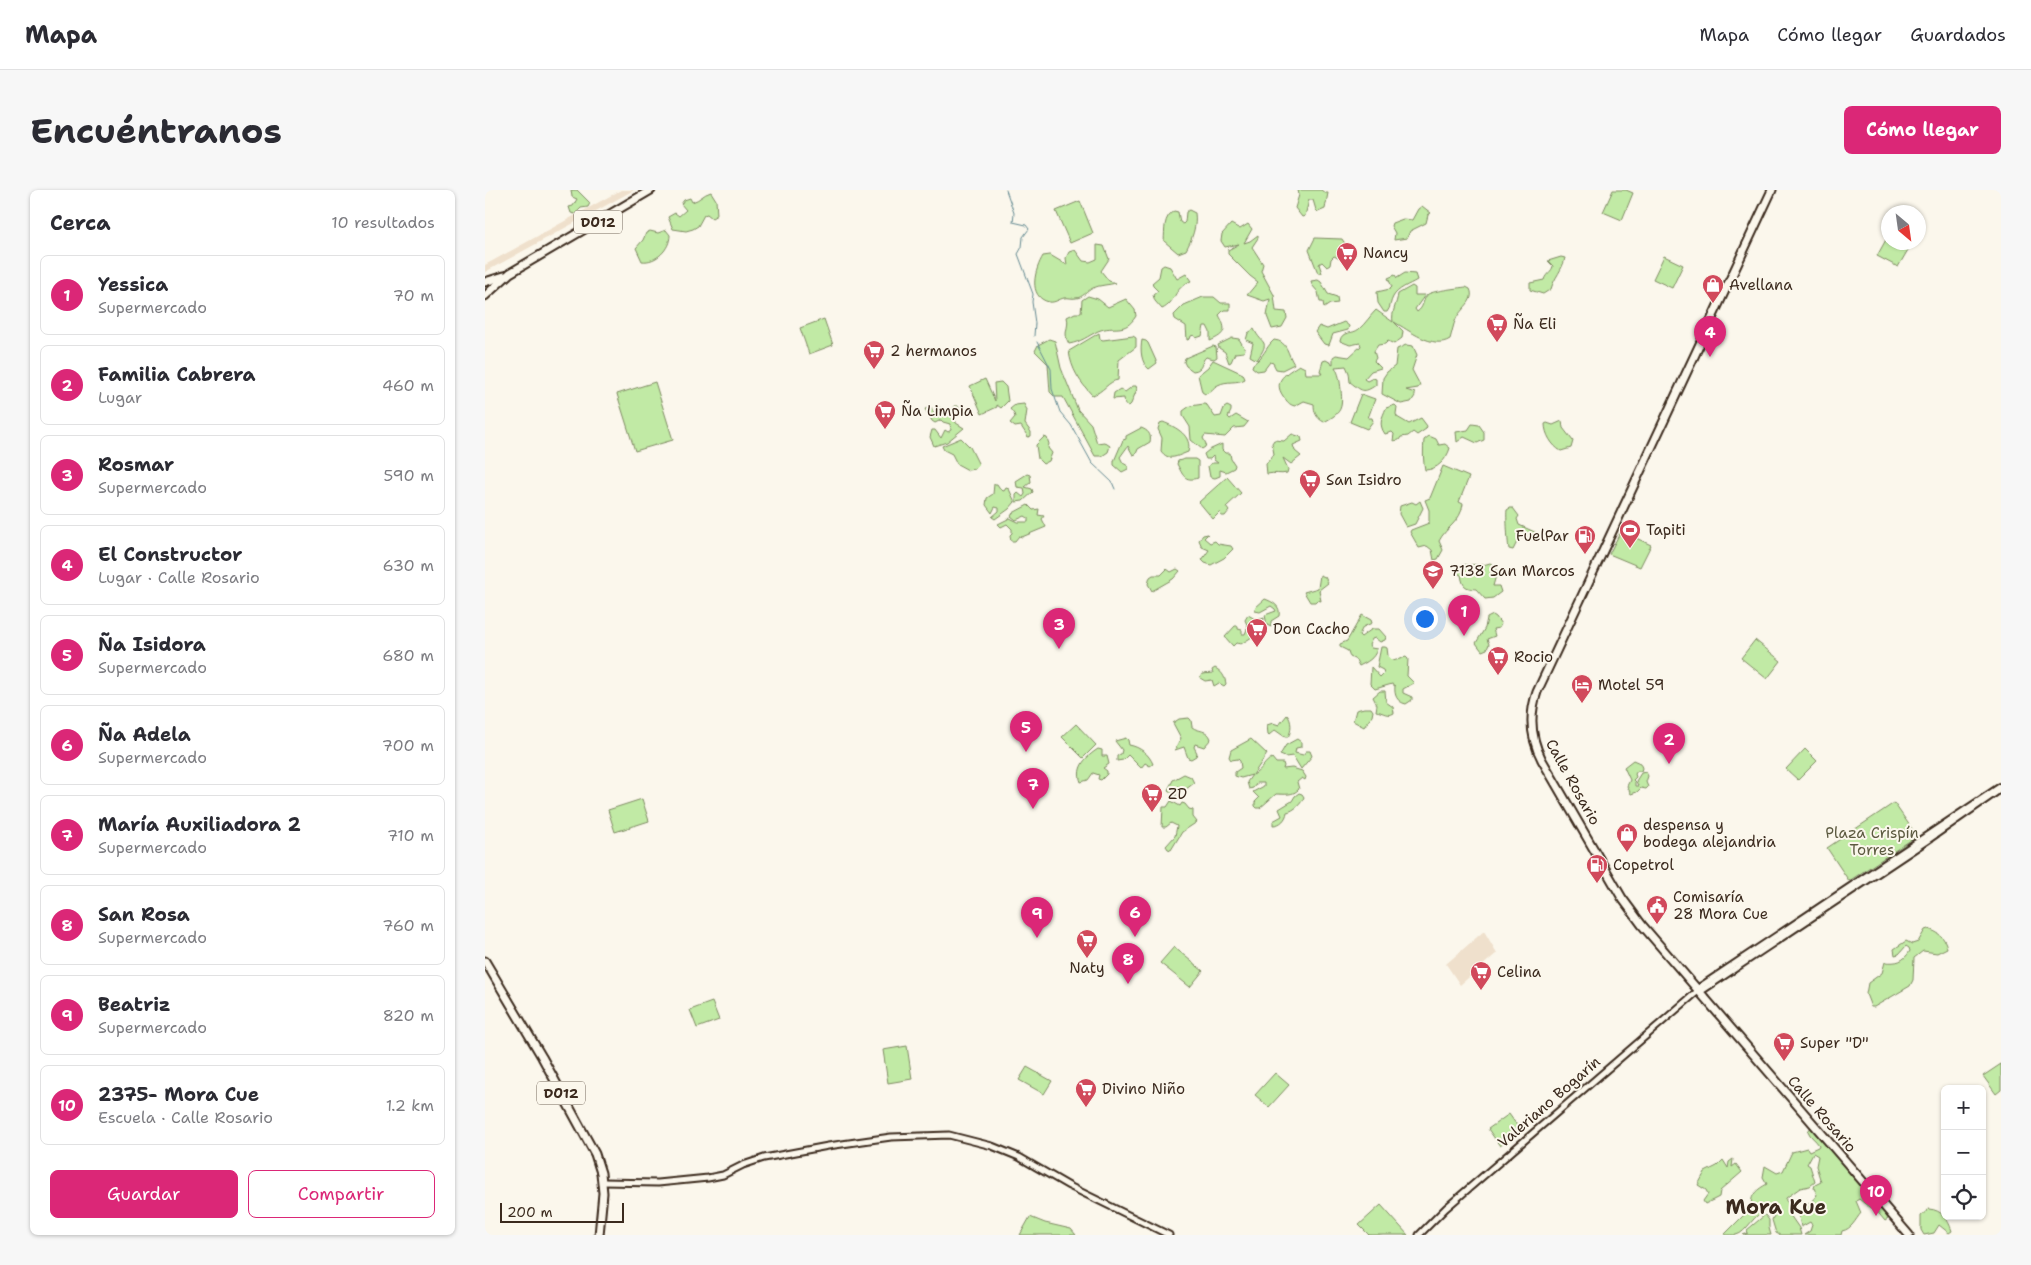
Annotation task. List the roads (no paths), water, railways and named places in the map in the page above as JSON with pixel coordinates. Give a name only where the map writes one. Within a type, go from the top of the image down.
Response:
[{"type":"main road","name":"D012","points":[[485,296],[505,276],[651,190]]},
{"type":"main road","name":"Calle Rosario","points":[[1773,190],[1537,692],[1533,707],[1532,727],[1536,748],[1565,801],[1635,917],[1909,1235]]},
{"type":"main road","points":[[485,282],[505,276]]},
{"type":"main road","name":"D012","points":[[485,961],[542,1057],[598,1162],[603,1182],[599,1235]]},
{"type":"street","name":"Valeriano Bogarín","points":[[1419,1235],[1446,1208],[1698,991],[1703,990],[1772,945],[2001,787]]},
{"type":"street","points":[[603,1182],[658,1183],[708,1178],[723,1175],[743,1165],[764,1158],[829,1146],[891,1137],[949,1135],[992,1146],[1019,1157],[1069,1186],[1169,1235]]},
{"type":"waterway","points":[[1006,190],[1014,213],[1013,222],[1026,225],[1029,229],[1023,237],[1022,247],[1018,254],[1033,294],[1034,336]]},
{"type":"waterway","points":[[514,275],[526,269]]},
{"type":"waterway","points":[[1037,342],[1051,369],[1052,389],[1060,412],[1071,425],[1092,463],[1112,482],[1115,489]]},
{"type":"place","name":"Nancy","points":[[1347,272]]},
{"type":"place","name":"Avellana","points":[[1713,304]]},
{"type":"place","name":"Ña Eli","points":[[1497,343]]},
{"type":"place","name":"El Constructor","points":[[1710,357]]},
{"type":"place","name":"2 hermanos","points":[[874,370]]},
{"type":"place","name":"Ña Limpia","points":[[885,430]]},
{"type":"place","name":"San Isidro","points":[[1310,499]]},
{"type":"place","name":"Tapiti","points":[[1630,549]]},
{"type":"place","name":"FuelPar","points":[[1585,555]]},
{"type":"place","name":"7138 San Marcos","points":[[1433,590]]},
{"type":"place","name":"Yessica","points":[[1464,636]]},
{"type":"place","name":"Don Cacho","points":[[1257,648]]},
{"type":"place","name":"Rosmar","points":[[1059,649]]},
{"type":"place","name":"Rocio","points":[[1498,676]]},
{"type":"place","name":"Motel 59","points":[[1582,704]]},
{"type":"place","name":"Ña Isidora","points":[[1026,752]]},
{"type":"place","name":"Familia Cabrera","points":[[1669,764]]},
{"type":"place","name":"María Auxiliadora 2","points":[[1033,809]]},
{"type":"place","name":"ZD","points":[[1152,813]]},
{"type":"place","name":"despensa y bodega alejandria","points":[[1627,853]]},
{"type":"place","name":"Copetrol","points":[[1597,884]]},
{"type":"place","name":"Comisaría 28 Mora Cue","points":[[1657,925]]},
{"type":"place","name":"Ña Adela","points":[[1135,937]]},
{"type":"place","name":"Beatriz","points":[[1037,938]]},
{"type":"place","name":"Naty","points":[[1087,959]]},
{"type":"place","name":"San Rosa","points":[[1128,984]]},
{"type":"place","name":"Celina","points":[[1481,991]]},
{"type":"place","name":"Super \"D\"","points":[[1784,1062]]},
{"type":"place","name":"Divino Niño","points":[[1086,1108]]},
{"type":"place","name":"2375- Mora Cue","points":[[1876,1216]]},
{"type":"district","name":"Mora Kue","points":[[1776,1207]]},
{"type":"park label","name":"Plaza Crispín Torres","points":[[1872,842]]}]
